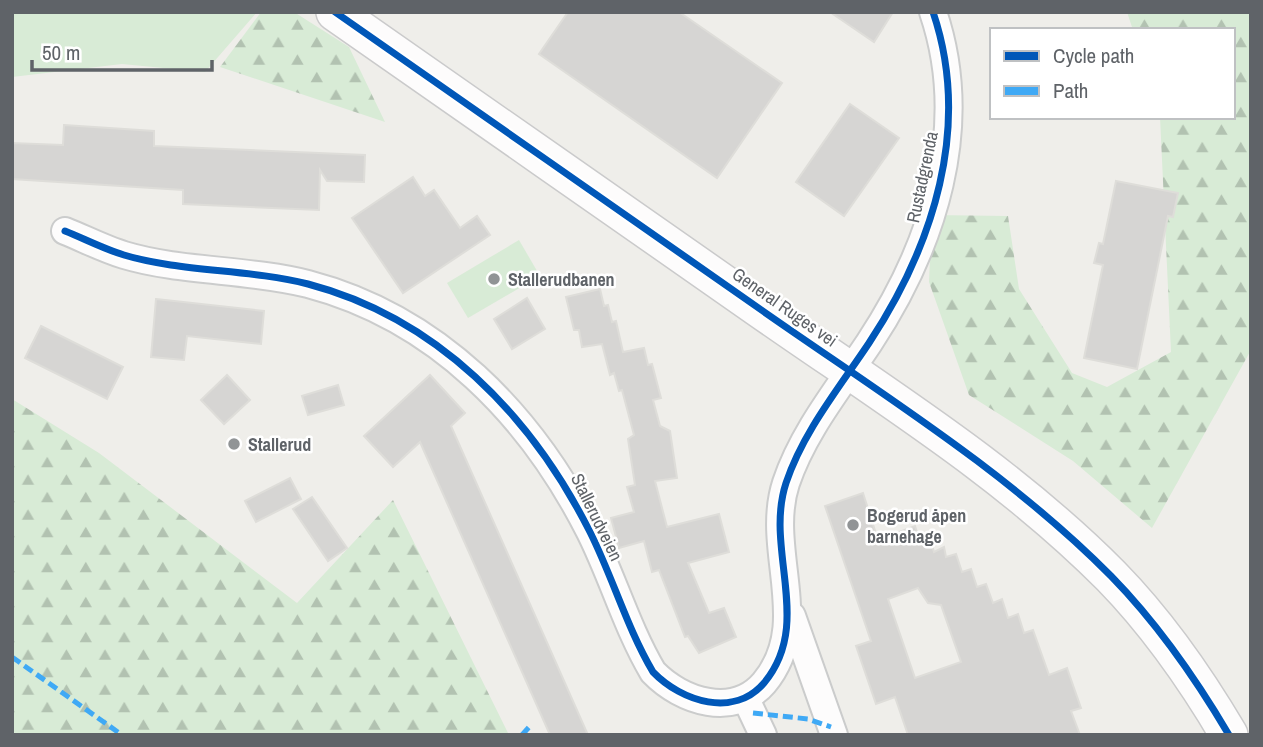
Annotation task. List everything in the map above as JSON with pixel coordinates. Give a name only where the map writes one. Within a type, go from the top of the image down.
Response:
[{"type":"main road","name":"General Ruges vei","points":[[335,12],[1008,484],[1094,559],[1141,610],[1170,647],[1229,735]]},
{"type":"street","name":"Rustadgrenda","points":[[849,371],[869,342],[910,270],[928,229],[945,165],[950,119],[949,94],[933,12]]},
{"type":"street","name":"Stallerudveien","points":[[65,231],[124,255],[240,271],[329,290],[355,298],[432,339],[511,411],[558,473],[591,534],[653,672],[665,684],[696,699],[731,704],[746,699]]},
{"type":"street","points":[[834,735],[789,608],[780,537],[784,490],[799,450],[849,371]]},
{"type":"street","points":[[763,735],[746,699],[763,685],[783,651],[789,608]]},
{"type":"green space","points":[[12,12],[257,12],[205,72],[122,64],[12,77]]},
{"type":"green space","points":[[261,12],[294,12],[349,47],[385,122],[220,67]]},
{"type":"green space","points":[[1127,12],[1251,12],[1251,350],[1152,528],[1073,461],[969,395],[929,282],[932,215],[1008,216],[1019,289],[1072,373],[1107,387],[1171,352],[1160,119],[1235,119],[1235,28],[1132,28]]},
{"type":"green space","name":"Stallerudbanen","points":[[519,240],[540,276],[468,318],[447,283]]},
{"type":"green space","points":[[12,399],[99,453],[297,603],[393,500],[509,735],[12,735]]},
{"type":"building","points":[[568,12],[679,12],[782,83],[717,178],[539,54]]},
{"type":"building","points":[[830,12],[893,12],[874,42]]},
{"type":"building","points":[[850,104],[899,138],[844,216],[796,182]]},
{"type":"building","points":[[64,125],[154,131],[154,146],[365,155],[364,182],[327,181],[320,170],[319,210],[183,204],[183,190],[12,179],[12,143],[63,145]]},
{"type":"building","points":[[413,177],[425,196],[434,190],[460,228],[477,216],[490,235],[403,293],[352,218]]},
{"type":"building","points":[[1116,181],[1178,193],[1173,217],[1168,216],[1137,369],[1084,358],[1103,265],[1094,263],[1099,243],[1103,244]]},
{"type":"building","points":[[600,289],[612,322],[616,321],[623,352],[644,348],[648,365],[652,364],[661,398],[653,400],[660,426],[670,431],[677,478],[655,481],[667,527],[719,514],[729,552],[688,563],[709,613],[724,608],[736,637],[699,653],[688,636],[685,637],[659,570],[652,572],[644,541],[619,548],[611,518],[634,512],[627,487],[635,485],[628,439],[634,435],[622,390],[619,391],[614,373],[610,375],[602,344],[582,347],[579,330],[574,330],[566,297]]},
{"type":"building","points":[[527,298],[545,329],[512,349],[494,319]]},
{"type":"building","points":[[156,299],[264,311],[261,344],[187,336],[184,360],[151,357]]},
{"type":"building","points":[[41,326],[123,367],[107,399],[25,358]]},
{"type":"building","points":[[227,375],[250,400],[224,424],[201,400]]},
{"type":"building","points":[[430,375],[465,413],[451,426],[588,735],[550,735],[420,442],[393,467],[364,436]]},
{"type":"building","points":[[338,385],[344,405],[308,415],[302,396]]},
{"type":"building","points":[[290,478],[301,499],[256,522],[245,501]]},
{"type":"building","points":[[863,493],[878,540],[915,526],[921,545],[931,542],[934,552],[944,547],[946,557],[956,554],[962,572],[971,569],[977,587],[986,584],[993,603],[1002,599],[1008,618],[1018,614],[1024,633],[1033,630],[1049,675],[1067,668],[1081,708],[1071,711],[1080,735],[908,735],[895,697],[876,704],[856,646],[871,641],[825,506]],"holes":[[[918,588],[928,603],[941,605],[961,662],[915,678],[888,599]]]},
{"type":"building","points":[[312,497],[347,548],[328,561],[293,509]]},
{"type":"marked path","points":[[12,657],[122,735]]},
{"type":"marked path","points":[[753,713],[808,719],[831,727]]},
{"type":"marked path","points":[[522,735],[530,726]]},
{"type":"cycle path","points":[[335,12],[942,435],[1029,502],[1111,576],[1144,613],[1189,672],[1229,735]]},
{"type":"cycle path","points":[[65,231],[117,253],[146,261],[308,284],[355,300],[398,321],[438,347],[475,377],[509,411],[566,489],[590,532],[635,638],[653,672],[665,683],[693,698],[723,703],[738,700],[752,694],[764,683],[778,660],[785,636],[787,611],[780,534],[781,508],[793,464],[823,411],[892,306],[928,226],[940,184],[947,142],[948,99],[944,55],[933,12]]},
{"type":"place","name":"Stallerudbanen","points":[[494,279]]},
{"type":"place","name":"Stallerud","points":[[234,444]]},
{"type":"place","name":"Bogerud åpen barnehage","points":[[853,525]]}]
